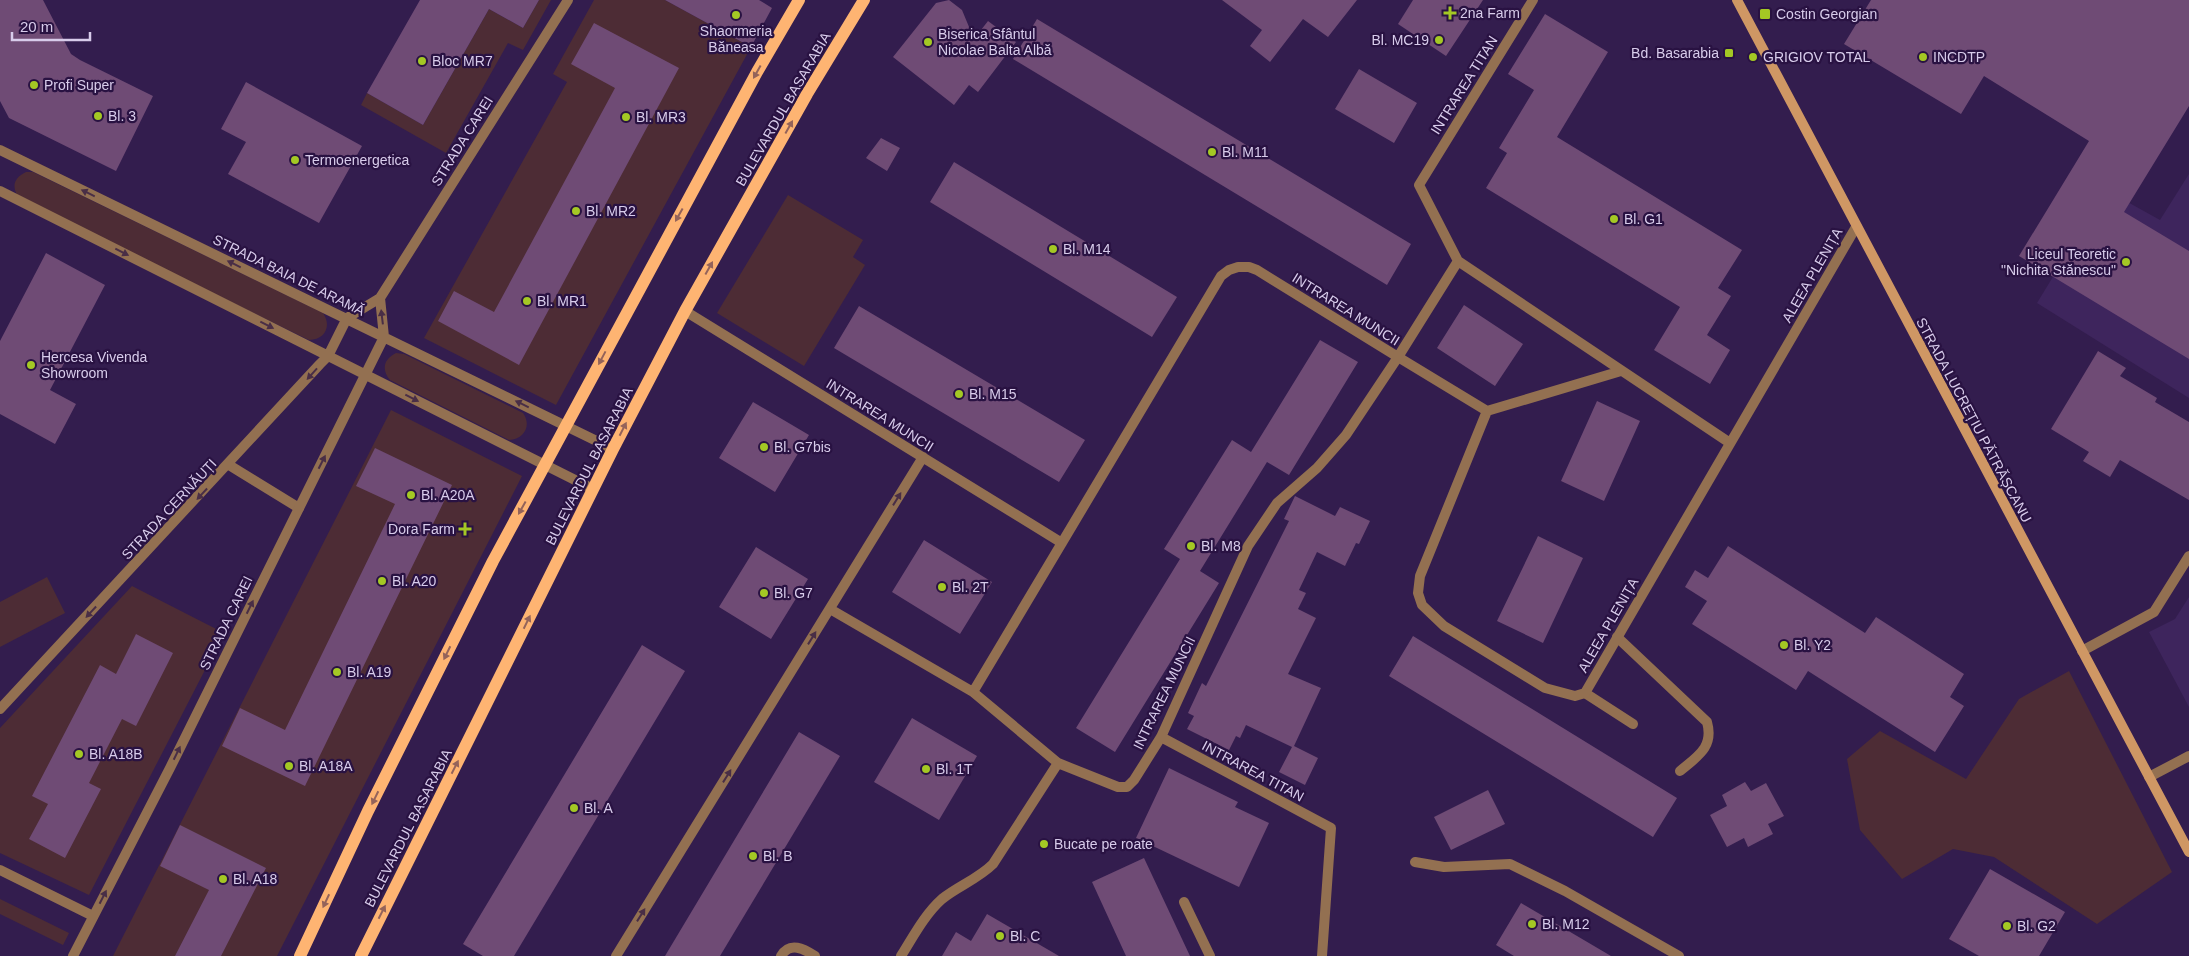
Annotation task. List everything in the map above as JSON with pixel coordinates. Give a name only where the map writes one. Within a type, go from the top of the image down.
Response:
[{"type":"main road","points":[[300,956],[368,811],[488,570],[757,72],[799,0]]},
{"type":"main road","name":"BULEVARDUL BASARABIA","points":[[361,956],[613,449],[685,311],[807,94],[864,0]]},
{"type":"main road","name":"STRADA LUCREȚIU PĂTRĂȘCANU","points":[[1737,0],[2189,852]]},
{"type":"street","name":"STRADA CAREI","points":[[347,318],[380,298],[568,0]]},
{"type":"street","name":"INTRAREA TITAN","points":[[1458,261],[1419,185],[1533,0]]},
{"type":"street","name":"STRADA BAIA DE ARAMĂ","points":[[2,154],[347,318],[613,449]]},
{"type":"street","points":[[0,191],[593,489]]},
{"type":"street","name":"ALEEA PLENIȚA","points":[[1487,411],[1420,576],[1418,593],[1422,605],[1444,626],[1545,688],[1575,696],[1585,693],[1856,227]]},
{"type":"street","points":[[1621,371],[1487,411],[1398,357],[1458,261],[1730,443]]},
{"type":"street","name":"INTRAREA MUNCII","points":[[1238,267],[1249,267],[1257,270],[1398,357],[1358,419],[1331,454],[1277,503],[1264,519],[1248,546],[1161,738],[1134,780],[1127,787],[1118,787],[1058,763],[973,692],[1222,276],[1228,270],[1238,267]]},
{"type":"street","points":[[380,298],[384,337]]},
{"type":"street","name":"INTRAREA MUNCII","points":[[685,311],[1062,543]]},
{"type":"street","name":"STRADA CERNĂUȚI","points":[[0,709],[229,465],[328,356],[347,318]]},
{"type":"street","name":"STRADA CAREI","points":[[73,956],[384,337]]},
{"type":"street","points":[[616,956],[923,457]]},
{"type":"street","points":[[229,465],[299,508]]},
{"type":"street","points":[[2082,651],[2154,612],[2189,556]]},
{"type":"street","points":[[830,609],[973,692]]},
{"type":"street","points":[[1617,637],[1707,722],[1710,733],[1707,746],[1680,771]]},
{"type":"street","points":[[1585,693],[1634,724]]},
{"type":"street","name":"INTRAREA TITAN","points":[[1161,738],[1331,828],[1322,956]]},
{"type":"street","points":[[2149,777],[2189,756]]},
{"type":"street","points":[[901,956],[930,911],[943,898],[982,875],[993,864],[1058,763]]},
{"type":"street","points":[[1415,862],[1444,867],[1510,864],[1565,892],[1679,956]]},
{"type":"street","points":[[0,870],[94,916]]},
{"type":"street","points":[[1184,902],[1210,956]]},
{"type":"street","points":[[781,956],[783,952],[793,947],[803,948],[815,956]]},
{"type":"shaded area","points":[[539,0],[551,0],[523,50],[508,43],[446,153],[361,105],[367,93],[423,125],[489,9],[523,28]]},
{"type":"shaded area","points":[[594,0],[665,0],[751,47],[556,405],[424,338],[567,82],[553,74]]},
{"type":"shaded area","points":[[26,172],[33,172],[323,313],[326,318],[327,327],[323,335],[309,340],[20,199],[15,191],[15,184],[18,177]]},
{"type":"shaded area","name":"Liceul Teoretic \"Nichita Stănescu\"","points":[[2189,174],[2189,398],[2037,303],[2106,190],[2160,220]]},
{"type":"shaded area","points":[[788,195],[863,240],[853,257],[865,265],[804,366],[717,313]]},
{"type":"shaded area","points":[[396,353],[404,354],[523,413],[527,423],[525,431],[519,437],[509,440],[390,380],[385,372],[385,365],[386,361]]},
{"type":"shaded area","points":[[391,410],[522,476],[277,956],[113,956]]},
{"type":"shaded area","points":[[47,577],[65,613],[0,647],[0,602]]},
{"type":"shaded area","points":[[132,586],[224,633],[89,895],[0,853],[0,728]]},
{"type":"shaded area","points":[[2189,597],[2189,707],[2149,632],[2175,619]]},
{"type":"shaded area","points":[[2069,671],[2172,872],[2097,924],[1994,857],[1953,849],[1902,879],[1860,830],[1847,759],[1880,731],[1966,779],[2019,699]]},
{"type":"shaded area","points":[[0,899],[69,933],[63,945],[0,914]]},
{"type":"building","points":[[0,0],[43,0],[71,54],[153,96],[116,171],[9,118],[0,101]]},
{"type":"building","name":"Bloc MR7","points":[[420,0],[539,0],[523,28],[489,9],[423,125],[367,93]]},
{"type":"building","points":[[665,0],[759,0],[772,8],[751,47]]},
{"type":"building","points":[[949,0],[962,10],[974,39],[988,21],[1016,42],[978,92],[969,85],[954,105],[893,57],[936,3]]},
{"type":"building","points":[[1222,0],[1357,0],[1328,37],[1303,19],[1270,62],[1250,46],[1262,30]]},
{"type":"building","name":"Bl. MC19","points":[[1413,0],[1483,0],[1446,56],[1398,24]]},
{"type":"building","points":[[1871,0],[2189,0],[2189,106],[2124,212],[2189,251],[2189,359],[2019,256],[2089,141],[1984,76],[1961,114],[1844,44]]},
{"type":"building","name":"Bl. G1","points":[[1545,14],[1608,52],[1557,137],[1742,250],[1718,288],[1731,296],[1707,335],[1730,350],[1710,384],[1654,350],[1680,307],[1486,188],[1507,153],[1499,148],[1534,90],[1508,74]]},
{"type":"building","name":"Bl. M11","points":[[1037,19],[1411,244],[1387,285],[1013,59]]},
{"type":"building","points":[[594,23],[679,68],[519,365],[438,321],[454,291],[494,312],[615,88],[571,64]]},
{"type":"building","points":[[1359,69],[1417,103],[1394,143],[1335,109]]},
{"type":"building","name":"Termoenergetica","points":[[246,82],[362,146],[319,223],[228,174],[246,142],[221,129]]},
{"type":"building","points":[[881,138],[900,148],[887,171],[866,158]]},
{"type":"building","name":"Bl. M14","points":[[954,162],[1177,297],[1152,337],[930,202]]},
{"type":"building","name":"Hercesa Vivenda Showroom","points":[[46,253],[105,285],[50,390],[76,404],[55,444],[0,414],[0,341]]},
{"type":"building","points":[[1464,305],[1523,344],[1495,386],[1437,348]]},
{"type":"building","name":"Bl. M15","points":[[859,306],[1085,440],[1059,482],[834,348]]},
{"type":"building","name":"Bl. M8","points":[[1320,340],[1358,362],[1289,475],[1267,462],[1200,571],[1219,583],[1115,752],[1076,728],[1180,559],[1164,549],[1232,440],[1251,452]]},
{"type":"building","points":[[2098,351],[2126,368],[2120,376],[2157,398],[2155,402],[2189,422],[2189,500],[2120,460],[2110,477],[2083,461],[2089,452],[2051,429]]},
{"type":"building","points":[[1597,401],[1640,421],[1604,501],[1561,481]]},
{"type":"building","name":"Bl. G7bis","points":[[753,402],[809,435],[775,492],[719,458]]},
{"type":"building","points":[[375,448],[452,485],[305,786],[222,746],[240,708],[285,730],[395,504],[356,486]]},
{"type":"building","points":[[1295,496],[1335,516],[1340,507],[1370,521],[1359,544],[1356,543],[1345,566],[1317,552],[1299,590],[1306,593],[1298,609],[1316,618],[1288,674],[1321,688],[1294,746],[1318,758],[1305,785],[1279,772],[1292,747],[1246,725],[1240,738],[1236,736],[1229,750],[1187,729],[1194,716],[1188,713],[1202,683],[1206,686],[1289,521],[1284,519]]},
{"type":"building","points":[[1538,536],[1583,558],[1543,643],[1497,621]]},
{"type":"building","name":"Bl. 2T","points":[[924,540],[992,582],[960,634],[892,592]]},
{"type":"building","name":"Bl. Y2","points":[[1728,546],[1865,633],[1876,617],[1964,674],[1950,697],[1964,706],[1935,752],[1808,671],[1796,690],[1692,624],[1707,601],[1685,587],[1695,570],[1708,578]]},
{"type":"building","name":"Bl. G7","points":[[756,547],[808,579],[771,639],[719,607]]},
{"type":"building","name":"Bl. A18B","points":[[136,634],[173,653],[136,726],[122,719],[89,783],[101,789],[65,858],[29,839],[48,804],[32,796],[100,665],[116,674]]},
{"type":"building","points":[[1413,636],[1677,798],[1653,837],[1389,676]]},
{"type":"building","name":"Bl. A","points":[[642,645],[685,671],[514,956],[483,956],[463,944]]},
{"type":"building","name":"Bl. 1T","points":[[912,718],[977,756],[939,820],[874,782]]},
{"type":"building","name":"Bl. B","points":[[799,732],[840,756],[720,956],[665,956]]},
{"type":"building","points":[[1169,768],[1238,802],[1235,807],[1269,823],[1239,887],[1136,838]]},
{"type":"building","points":[[1745,782],[1751,791],[1766,783],[1784,816],[1768,824],[1773,834],[1748,847],[1744,838],[1727,847],[1710,815],[1727,806],[1722,795]]},
{"type":"building","points":[[1488,790],[1505,824],[1451,850],[1434,817]]},
{"type":"building","name":"Bl. A18","points":[[180,825],[266,868],[221,956],[175,956],[209,890],[160,866]]},
{"type":"building","points":[[1144,858],[1190,956],[1126,956],[1092,882]]},
{"type":"building","name":"Bl. G2","points":[[1990,869],[2065,912],[2039,956],[1979,956],[1949,939]]},
{"type":"building","name":"Bl. M12","points":[[1521,903],[1611,956],[1514,956],[1496,945]]},
{"type":"building","name":"Bl. C","points":[[987,914],[1059,956],[942,956],[956,932],[971,941]]},
{"type":"place","name":"2na Farm","points":[[1450,13]]},
{"type":"place","name":"Costin Georgian","points":[[1765,14]]},
{"type":"place","name":"Shaormeria Băneasa","points":[[736,15]]},
{"type":"place","name":"Bl. MC19","points":[[1439,40]]},
{"type":"place","name":"Biserica Sfântul Nicolae Balta Albă","points":[[928,42]]},
{"type":"place","name":"Bd. Basarabia","points":[[1729,53]]},
{"type":"place","name":"GRIGIOV TOTAL","points":[[1753,57]]},
{"type":"place","name":"INCDTP","points":[[1923,57]]},
{"type":"place","name":"Bloc MR7","points":[[422,61]]},
{"type":"place","name":"Profi Super","points":[[34,85]]},
{"type":"place","name":"Bl. 3","points":[[98,116]]},
{"type":"place","name":"Bl. MR3","points":[[626,117]]},
{"type":"place","name":"Bl. M11","points":[[1212,152]]},
{"type":"place","name":"Termoenergetica","points":[[295,160]]},
{"type":"place","name":"Bl. MR2","points":[[576,211]]},
{"type":"place","name":"Bl. G1","points":[[1614,219]]},
{"type":"place","name":"Bl. M14","points":[[1053,249]]},
{"type":"place","name":"Liceul Teoretic \"Nichita Stănescu\"","points":[[2126,262]]},
{"type":"place","name":"Bl. MR1","points":[[527,301]]},
{"type":"place","name":"Hercesa Vivenda Showroom","points":[[31,365]]},
{"type":"place","name":"Bl. M15","points":[[959,394]]},
{"type":"place","name":"Bl. G7bis","points":[[764,447]]},
{"type":"place","name":"Bl. A20A","points":[[411,495]]},
{"type":"place","name":"Dora Farm","points":[[465,529]]},
{"type":"place","name":"Bl. M8","points":[[1191,546]]},
{"type":"place","name":"Bl. A20","points":[[382,581]]},
{"type":"place","name":"Bl. 2T","points":[[942,587]]},
{"type":"place","name":"Bl. G7","points":[[764,593]]},
{"type":"place","name":"Bl. Y2","points":[[1784,645]]},
{"type":"place","name":"Bl. A19","points":[[337,672]]},
{"type":"place","name":"Bl. A18B","points":[[79,754]]},
{"type":"place","name":"Bl. A18A","points":[[289,766]]},
{"type":"place","name":"Bl. 1T","points":[[926,769]]},
{"type":"place","name":"Bl. A","points":[[574,808]]},
{"type":"place","name":"Bucate pe roate","points":[[1044,844]]},
{"type":"place","name":"Bl. B","points":[[753,856]]},
{"type":"place","name":"Bl. A18","points":[[223,879]]},
{"type":"place","name":"Bl. M12","points":[[1532,924]]},
{"type":"place","name":"Bl. G2","points":[[2007,926]]},
{"type":"place","name":"Bl. C","points":[[1000,936]]}]
